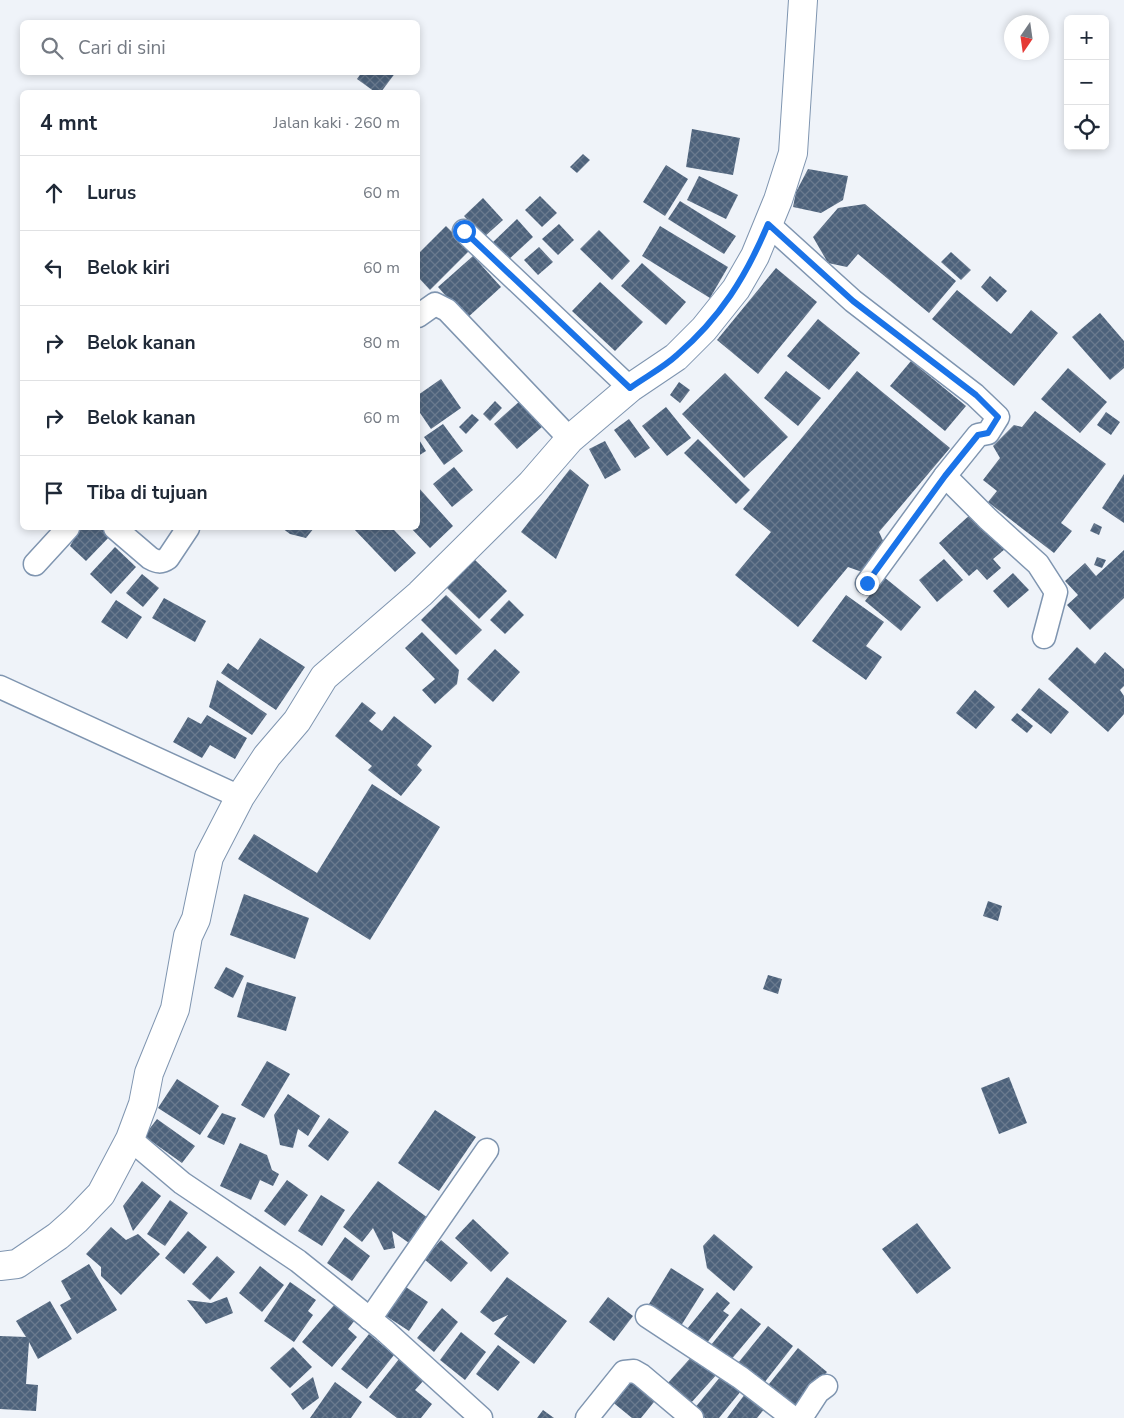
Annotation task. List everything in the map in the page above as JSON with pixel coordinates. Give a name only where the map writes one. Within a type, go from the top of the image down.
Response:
[{"type":"street","points":[[0,1266],[17,1264],[58,1236],[101,1194],[130,1139],[144,1104],[149,1073],[176,1009],[188,936],[196,920],[209,857],[240,797],[267,756],[297,721],[324,677],[420,594],[530,484],[570,439],[630,388],[676,357],[704,329],[736,289],[755,256],[787,173],[792,153],[803,0]]},
{"type":"street","points":[[768,224],[853,301],[976,395],[998,417],[988,433],[978,435],[945,476],[867,583]]},
{"type":"street","points":[[464,231],[630,388]]},
{"type":"street","points":[[420,315],[435,304],[447,310],[570,439]]},
{"type":"street","points":[[945,476],[988,519],[1038,564],[1056,592],[1044,637]]},
{"type":"street","points":[[35,564],[66,530]]},
{"type":"street","points":[[117,530],[150,558],[157,562],[163,562],[168,558],[187,530]]},
{"type":"street","points":[[0,687],[240,797]]},
{"type":"street","points":[[130,1139],[182,1183],[298,1261],[370,1319],[481,1418]]},
{"type":"street","points":[[370,1319],[487,1150]]},
{"type":"street","points":[[647,1316],[741,1378],[793,1418]]},
{"type":"street","points":[[586,1418],[624,1372],[629,1371],[641,1375],[692,1418]]},
{"type":"street","points":[[801,1418],[818,1392],[826,1386]]},
{"type":"building","points":[[360,75],[394,75],[382,90],[372,90],[357,79]]},
{"type":"building","points":[[692,129],[740,138],[733,175],[686,167]]},
{"type":"building","points":[[583,154],[590,160],[577,173],[570,167]]},
{"type":"building","points":[[666,165],[688,179],[665,216],[643,202]]},
{"type":"building","points":[[808,169],[848,176],[843,200],[821,213],[793,207],[796,192]]},
{"type":"building","points":[[699,176],[738,195],[726,219],[687,200]]},
{"type":"building","points":[[540,196],[557,213],[542,227],[525,210]]},
{"type":"building","points":[[483,198],[503,220],[484,237],[464,216]]},
{"type":"building","points":[[680,201],[736,236],[724,254],[668,219]]},
{"type":"building","points":[[865,204],[956,281],[929,313],[858,254],[847,267],[828,263],[813,237],[838,208]]},
{"type":"building","points":[[517,219],[533,237],[507,261],[491,244]]},
{"type":"building","points":[[559,224],[574,240],[558,255],[542,239]]},
{"type":"building","points":[[446,226],[470,250],[430,290],[420,279],[420,252]]},
{"type":"building","points":[[660,226],[728,267],[710,298],[642,256]]},
{"type":"building","points":[[599,230],[630,261],[612,280],[580,249]]},
{"type":"building","points":[[539,247],[553,262],[538,275],[524,260]]},
{"type":"building","points":[[951,252],[971,270],[961,280],[941,262]]},
{"type":"building","points":[[473,256],[501,287],[466,319],[438,287]]},
{"type":"building","points":[[642,263],[686,302],[666,325],[621,286]]},
{"type":"building","points":[[776,268],[817,302],[758,374],[717,340]]},
{"type":"building","points":[[990,276],[1007,291],[997,302],[981,287]]},
{"type":"building","points":[[600,282],[643,322],[615,351],[572,311]]},
{"type":"building","points":[[957,290],[1011,334],[1031,310],[1058,333],[1014,386],[932,319]]},
{"type":"building","points":[[1100,313],[1124,341],[1124,368],[1110,380],[1072,337]]},
{"type":"building","points":[[818,319],[860,353],[829,390],[787,356]]},
{"type":"building","points":[[911,361],[966,406],[945,431],[890,386]]},
{"type":"building","points":[[1068,368],[1107,402],[1080,433],[1041,399]]},
{"type":"building","points":[[786,371],[821,398],[798,426],[764,398]]},
{"type":"building","points":[[857,371],[950,448],[879,532],[885,545],[865,573],[848,567],[798,627],[735,575],[771,532],[743,509]]},
{"type":"building","points":[[725,373],[788,437],[744,478],[682,414]]},
{"type":"building","points":[[441,379],[461,408],[431,429],[420,413],[420,394]]},
{"type":"building","points":[[679,382],[690,390],[680,403],[670,395]]},
{"type":"building","points":[[495,401],[502,408],[490,421],[483,414]]},
{"type":"building","points":[[520,401],[543,426],[517,449],[494,424]]},
{"type":"building","points":[[666,407],[691,438],[667,456],[642,426]]},
{"type":"building","points":[[1035,411],[1106,464],[1061,523],[1072,531],[1054,553],[988,502],[997,491],[983,480],[1000,458],[993,446],[1014,425],[1022,427]]},
{"type":"building","points":[[1106,412],[1120,422],[1111,435],[1097,425]]},
{"type":"building","points":[[472,414],[479,420],[466,434],[459,427]]},
{"type":"building","points":[[629,419],[650,448],[635,458],[614,430]]},
{"type":"building","points":[[443,424],[463,451],[444,465],[424,437]]},
{"type":"building","points":[[698,439],[750,490],[736,504],[684,453]]},
{"type":"building","points":[[420,441],[426,451],[420,455]]},
{"type":"building","points":[[605,441],[621,470],[605,479],[589,449]]},
{"type":"building","points":[[454,467],[473,490],[452,507],[433,484]]},
{"type":"building","points":[[570,469],[589,485],[556,559],[521,532]]},
{"type":"building","points":[[1124,474],[1124,523],[1102,508]]},
{"type":"building","points":[[420,489],[453,526],[430,548],[413,530],[420,530]]},
{"type":"building","points":[[972,513],[1005,549],[993,559],[1001,568],[987,580],[977,569],[969,576],[939,543]]},
{"type":"building","points":[[1094,523],[1102,527],[1099,535],[1090,531]]},
{"type":"building","points":[[79,530],[107,530],[112,534],[86,561],[70,546]]},
{"type":"building","points":[[285,530],[312,530],[306,538],[290,534]]},
{"type":"building","points":[[355,530],[394,530],[416,553],[395,572]]},
{"type":"building","points":[[115,547],[136,567],[111,594],[90,574]]},
{"type":"building","points":[[1124,550],[1124,598],[1090,630],[1067,605],[1078,595],[1065,581],[1085,563],[1096,576]]},
{"type":"building","points":[[1097,557],[1106,560],[1102,568],[1094,565]]},
{"type":"building","points":[[474,559],[507,591],[479,619],[446,587]]},
{"type":"building","points":[[944,559],[963,580],[937,602],[919,580]]},
{"type":"building","points":[[1013,573],[1029,590],[1008,608],[993,591]]},
{"type":"building","points":[[142,574],[159,588],[143,607],[126,593]]},
{"type":"building","points":[[884,577],[921,607],[901,631],[865,601]]},
{"type":"building","points":[[446,595],[482,630],[456,655],[421,620]]},
{"type":"building","points":[[846,595],[884,622],[866,646],[882,657],[866,680],[812,641]]},
{"type":"building","points":[[164,598],[206,621],[195,642],[152,618]]},
{"type":"building","points":[[116,600],[142,617],[127,639],[101,622]]},
{"type":"building","points":[[509,600],[524,615],[505,634],[490,620]]},
{"type":"building","points":[[422,632],[459,670],[457,684],[435,704],[422,690],[435,679],[405,648]]},
{"type":"building","points":[[260,638],[305,667],[276,710],[221,673],[228,663],[238,670]]},
{"type":"building","points":[[1077,647],[1095,664],[1105,652],[1124,669],[1124,686],[1120,690],[1124,696],[1124,714],[1108,732],[1048,679]]},
{"type":"building","points":[[495,649],[520,672],[493,702],[467,679]]},
{"type":"building","points":[[217,680],[267,714],[252,735],[209,707]]},
{"type":"building","points":[[1039,688],[1069,712],[1051,734],[1021,710]]},
{"type":"building","points":[[975,690],[995,707],[976,729],[956,713]]},
{"type":"building","points":[[362,702],[376,713],[369,721],[382,731],[394,716],[432,746],[417,765],[422,770],[401,796],[368,770],[372,766],[335,736]]},
{"type":"building","points":[[1017,713],[1033,726],[1027,733],[1011,720]]},
{"type":"building","points":[[207,715],[247,738],[235,759],[210,745],[202,758],[173,742],[188,717],[201,724]]},
{"type":"building","points":[[372,784],[440,827],[370,940],[238,859],[254,834],[317,873]]},
{"type":"building","points":[[244,894],[309,918],[295,959],[230,935]]},
{"type":"building","points":[[988,901],[1002,906],[998,921],[983,916]]},
{"type":"building","points":[[226,967],[244,976],[233,998],[214,988]]},
{"type":"building","points":[[768,975],[782,979],[778,994],[763,989]]},
{"type":"building","points":[[247,982],[296,997],[286,1031],[237,1017]]},
{"type":"building","points":[[267,1061],[290,1074],[264,1118],[241,1105]]},
{"type":"building","points":[[1009,1077],[1027,1123],[999,1134],[981,1088]]},
{"type":"building","points":[[177,1079],[219,1106],[200,1135],[158,1108]]},
{"type":"building","points":[[288,1094],[320,1116],[308,1136],[298,1129],[293,1148],[280,1145],[274,1115]]},
{"type":"building","points":[[435,1110],[476,1137],[439,1191],[398,1163]]},
{"type":"building","points":[[222,1113],[236,1118],[224,1145],[207,1137]]},
{"type":"building","points":[[329,1118],[349,1132],[328,1161],[308,1146]]},
{"type":"building","points":[[157,1119],[195,1146],[182,1163],[144,1136]]},
{"type":"building","points":[[240,1143],[267,1155],[272,1170],[279,1174],[273,1186],[260,1180],[251,1200],[220,1186]]},
{"type":"building","points":[[287,1180],[308,1195],[285,1226],[264,1211]]},
{"type":"building","points":[[142,1181],[161,1196],[133,1231],[123,1206]]},
{"type":"building","points":[[378,1181],[428,1218],[409,1243],[392,1231],[395,1248],[384,1250],[373,1228],[362,1242],[343,1227]]},
{"type":"building","points":[[321,1195],[345,1210],[322,1246],[298,1231]]},
{"type":"building","points":[[170,1200],[188,1213],[165,1246],[147,1234]]},
{"type":"building","points":[[473,1219],[509,1253],[491,1272],[455,1238]]},
{"type":"building","points":[[917,1223],[951,1268],[917,1294],[882,1249]]},
{"type":"building","points":[[111,1227],[126,1240],[138,1234],[160,1254],[121,1295],[101,1276],[101,1267],[86,1254]]},
{"type":"building","points":[[188,1231],[207,1247],[184,1274],[165,1258]]},
{"type":"building","points":[[714,1234],[753,1267],[734,1291],[707,1268],[703,1246]]},
{"type":"building","points":[[345,1237],[370,1256],[352,1281],[327,1263]]},
{"type":"building","points":[[441,1240],[468,1263],[451,1282],[424,1259]]},
{"type":"building","points":[[217,1256],[235,1272],[210,1300],[192,1284]]},
{"type":"building","points":[[89,1264],[117,1310],[77,1334],[60,1305],[71,1299],[61,1281]]},
{"type":"building","points":[[260,1266],[284,1285],[262,1312],[239,1293]]},
{"type":"building","points":[[671,1268],[704,1289],[679,1329],[646,1309]]},
{"type":"building","points":[[507,1277],[567,1321],[534,1364],[494,1334],[508,1315],[493,1322],[480,1312]]},
{"type":"building","points":[[290,1282],[316,1300],[308,1311],[313,1315],[294,1342],[264,1321]]},
{"type":"building","points":[[403,1285],[428,1302],[409,1331],[383,1314]]},
{"type":"building","points":[[717,1292],[730,1303],[723,1311],[729,1315],[706,1344],[687,1329]]},
{"type":"building","points":[[227,1297],[233,1313],[206,1324],[187,1300],[211,1303]]},
{"type":"building","points":[[608,1297],[633,1316],[614,1341],[589,1322]]},
{"type":"building","points":[[50,1301],[72,1339],[38,1359],[29,1342],[26,1384],[38,1385],[36,1411],[0,1409],[0,1336],[26,1337],[16,1321]]},
{"type":"building","points":[[335,1304],[355,1320],[348,1329],[357,1337],[332,1367],[302,1342]]},
{"type":"building","points":[[442,1308],[458,1322],[434,1352],[417,1338]]},
{"type":"building","points":[[741,1308],[761,1324],[730,1361],[711,1345]]},
{"type":"building","points":[[768,1326],[793,1346],[760,1388],[734,1368]]},
{"type":"building","points":[[461,1332],[486,1352],[465,1380],[440,1360]]},
{"type":"building","points":[[369,1334],[394,1355],[367,1389],[341,1369]]},
{"type":"building","points":[[498,1345],[520,1362],[498,1391],[476,1374]]},
{"type":"building","points":[[293,1347],[312,1367],[290,1388],[270,1368]]},
{"type":"building","points":[[798,1348],[827,1372],[793,1412],[765,1389]]},
{"type":"building","points":[[695,1353],[718,1373],[690,1404],[667,1384]]},
{"type":"building","points":[[399,1359],[425,1379],[415,1390],[432,1404],[421,1418],[397,1418],[369,1397]]},
{"type":"building","points":[[630,1375],[658,1397],[641,1418],[632,1418],[610,1400]]},
{"type":"building","points":[[721,1376],[741,1391],[719,1418],[705,1418],[694,1409]]},
{"type":"building","points":[[313,1377],[319,1398],[303,1410],[291,1394]]},
{"type":"building","points":[[335,1382],[362,1402],[351,1418],[310,1418]]},
{"type":"building","points":[[745,1394],[765,1408],[757,1418],[727,1418]]},
{"type":"building","points":[[543,1410],[554,1418],[537,1418]]},
{"type":"route","points":[[464,231],[630,388],[676,357],[704,329],[736,289],[755,256],[768,224],[853,301],[976,395],[998,417],[988,433],[978,435],[945,476],[867,583]]}]
